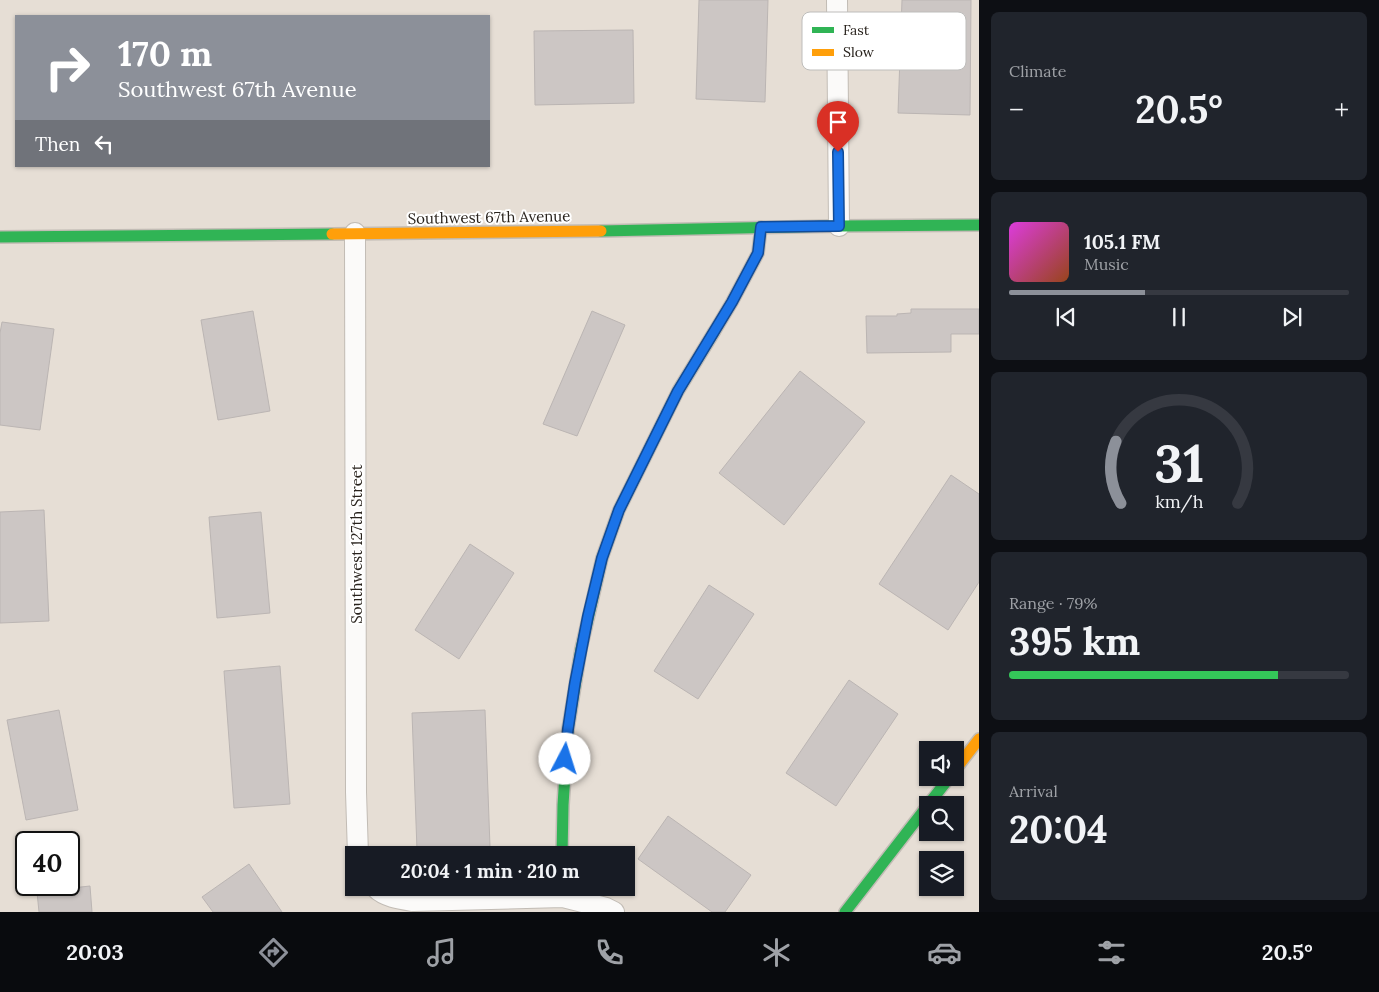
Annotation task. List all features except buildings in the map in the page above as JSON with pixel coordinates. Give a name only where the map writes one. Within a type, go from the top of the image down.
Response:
[{"type":"main road","name":"Southwest 67th Avenue","points":[[0,237],[480,233],[979,225]]},
{"type":"main road","points":[[562,846],[568,729],[581,649],[602,558],[619,510],[678,391],[732,302],[758,253],[761,227]]},
{"type":"main road","points":[[964,758],[979,739]]},
{"type":"main road","points":[[935,796],[943,786]]},
{"type":"main road","points":[[845,912],[919,817]]},
{"type":"street","points":[[838,70],[839,226]]},
{"type":"street","name":"Southwest 127th Street","points":[[355,233],[358,846]]},
{"type":"street","points":[[394,896],[401,899],[426,902],[508,896]]},
{"type":"street","points":[[574,896],[614,912]]},
{"type":"traffic: fast","points":[[601,231],[979,225]]},
{"type":"traffic: fast","points":[[0,237],[332,234]]},
{"type":"traffic: fast","points":[[562,846],[568,729],[581,649],[602,558],[619,510],[678,391],[714,332]]},
{"type":"traffic: fast","points":[[935,796],[943,786]]},
{"type":"traffic: fast","points":[[845,912],[919,817]]},
{"type":"traffic: slow","points":[[714,332],[758,253],[761,227]]},
{"type":"traffic: slow","points":[[332,234],[601,231]]},
{"type":"traffic: slow","points":[[964,758],[979,739]]},
{"type":"route","points":[[565,759],[575,683],[588,616],[602,558],[619,510],[678,391],[732,302],[758,253],[761,227],[839,226],[838,152]]}]
